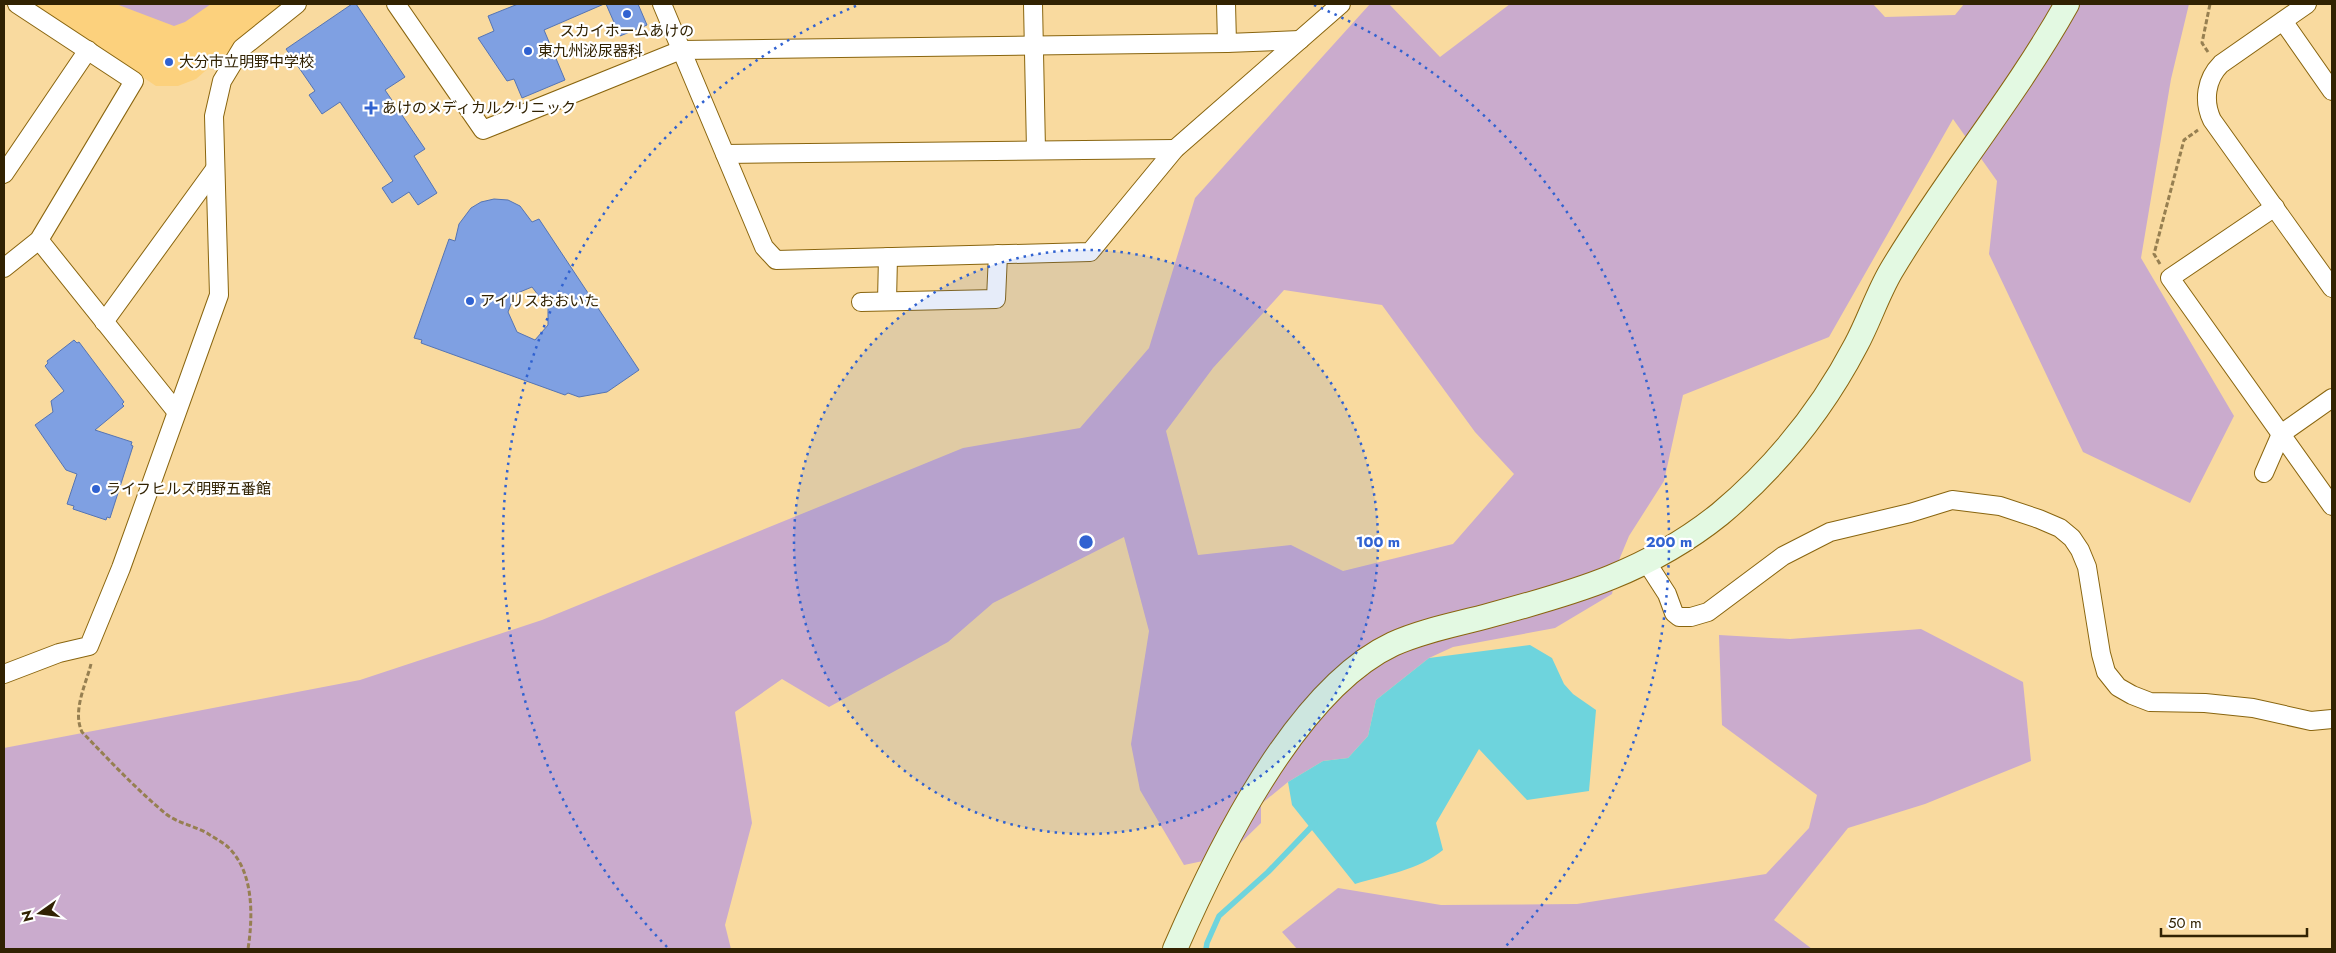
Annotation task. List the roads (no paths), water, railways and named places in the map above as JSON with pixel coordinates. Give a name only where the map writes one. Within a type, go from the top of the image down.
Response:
[{"type":"street","points":[[4,268],[40,240],[134,81],[17,4]]},
{"type":"street","points":[[4,674],[59,653],[89,646],[121,568],[219,295],[214,116],[222,81],[242,48],[297,4]]},
{"type":"street","points":[[396,4],[483,130],[681,50],[1227,43],[1300,40]]},
{"type":"street","points":[[662,4],[764,247],[776,260],[1090,252],[1175,149],[1341,4]]},
{"type":"street","points":[[1033,4],[1036,150]]},
{"type":"street","points":[[1226,4],[1227,43]]},
{"type":"street","points":[[1175,949],[1206,881],[1262,782],[1286,744],[1318,702],[1340,679],[1366,660],[1393,645],[1421,634],[1574,593],[1647,563],[1717,516],[1749,488],[1786,450],[1823,401],[1857,344],[1889,274],[2042,46],[2067,4]]},
{"type":"street","points":[[2307,4],[2218,68],[2208,85],[2207,95],[2212,120],[2332,288]]},
{"type":"street","points":[[2283,21],[2332,91]]},
{"type":"street","points":[[4,174],[88,50]]},
{"type":"street","points":[[725,154],[1175,149]]},
{"type":"street","points":[[104,322],[215,169]]},
{"type":"street","points":[[2275,207],[2170,278],[2332,506]]},
{"type":"street","points":[[40,240],[176,411]]},
{"type":"street","points":[[860,302],[996,299],[998,254]]},
{"type":"street","points":[[887,301],[888,257]]},
{"type":"street","points":[[2264,473],[2281,434],[2332,398]]},
{"type":"street","points":[[1647,563],[1667,594],[1674,613],[1679,617],[1691,617],[1708,612],[1784,556],[1830,532],[1910,513],[1952,500],[2000,506],[2040,518],[2060,528],[2072,538],[2080,550],[2087,567],[2101,654],[2106,672],[2118,687],[2150,702],[2205,703],[2253,708],[2312,720],[2332,719]]},
{"type":"water","points":[[1530,645],[1552,658],[1564,684],[1573,694],[1596,710],[1589,791],[1527,800],[1479,749],[1436,823],[1443,850],[1434,857],[1412,867],[1355,884],[1292,805],[1288,782],[1323,761],[1348,758],[1368,736],[1376,700],[1429,658]]},
{"type":"waterway","points":[[1206,949],[1219,916],[1268,872],[1315,823]]},
{"type":"place","name":"スカイホームあけの","points":[[627,14]]},
{"type":"place","name":"東九州泌尿器科","points":[[528,51]]},
{"type":"place","name":"大分市立明野中学校","points":[[169,62]]},
{"type":"place","name":"あけのメディカルクリニック","points":[[371,108]]},
{"type":"place","name":"アイリスおおいた","points":[[470,301]]},
{"type":"place","name":"ライフヒルズ明野五番館","points":[[96,489]]}]
